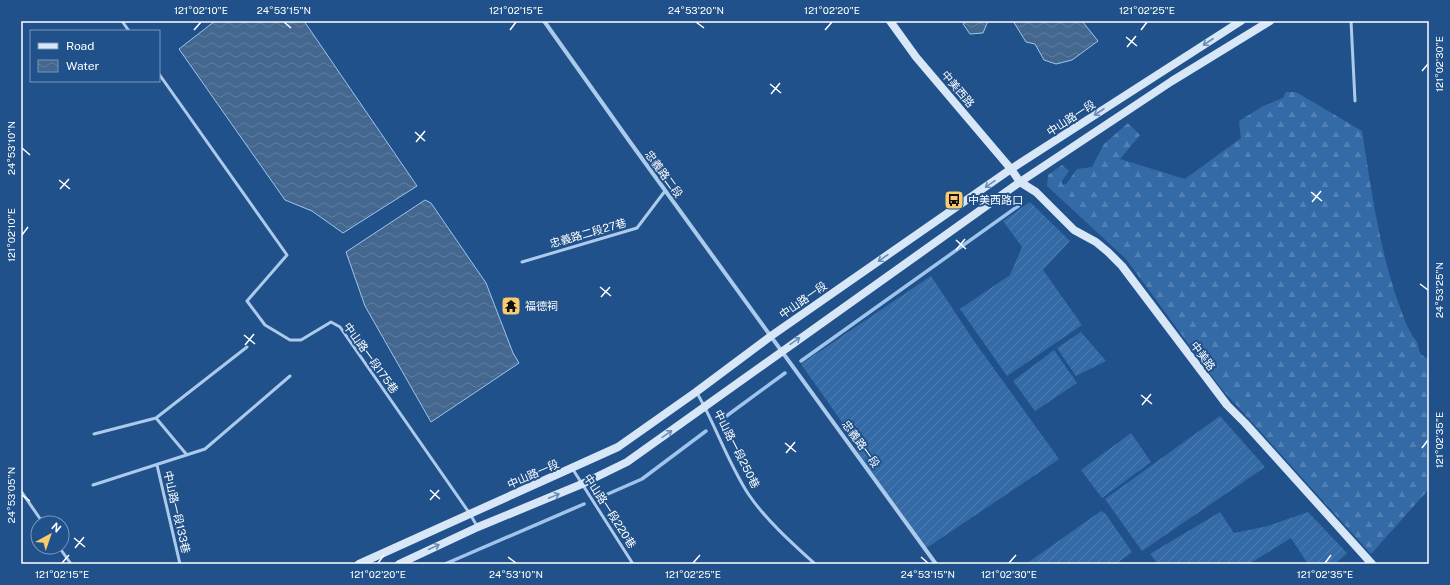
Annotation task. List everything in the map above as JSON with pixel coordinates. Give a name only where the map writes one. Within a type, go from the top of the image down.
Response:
[{"type":"street","name":"忠義路二段","points":[[544,21],[770,336]]},
{"type":"street","name":"中美西路","points":[[890,21],[916,57],[1011,169]]},
{"type":"street","name":"中山路一段","points":[[359,564],[618,447],[696,392],[770,336],[1011,169],[1241,21]]},
{"type":"street","points":[[399,564],[478,527],[582,484],[627,462],[1020,182],[1172,81],[1270,21]]},
{"type":"street","points":[[1165,70],[1172,81]]},
{"type":"street","name":"中美路","points":[[1011,169],[1020,182],[1036,192],[1074,230],[1096,242],[1122,266],[1226,405],[1245,423],[1372,564]]},
{"type":"street","name":"忠義路一段","points":[[770,336],[822,404],[936,564]]},
{"type":"lane","points":[[122,21],[128,30]]},
{"type":"lane","points":[[1351,21],[1355,101]]},
{"type":"lane","name":"中山路一段175巷","points":[[160,75],[287,255],[248,301],[265,324],[290,340],[301,340],[331,322],[340,327],[478,527]]},
{"type":"lane","name":"忠義路二段27巷","points":[[522,262],[637,228],[665,191]]},
{"type":"lane","points":[[94,434],[156,418],[247,347]]},
{"type":"lane","points":[[93,485],[205,449],[290,376]]},
{"type":"lane","name":"中山路一段250巷","points":[[696,392],[705,407],[726,453],[750,495],[767,516],[815,564]]},
{"type":"lane","points":[[156,418],[187,455]]},
{"type":"lane","name":"中山路一段133巷","points":[[156,465],[180,564]]},
{"type":"lane","name":"中山路一段220巷","points":[[572,468],[633,564]]},
{"type":"lane","points":[[21,491],[38,515]]},
{"type":"lane","points":[[65,555],[71,564]]},
{"type":"green space","points":[[1286,92],[1296,92],[1362,131],[1376,217],[1391,281],[1405,321],[1416,340],[1420,353],[1429,359],[1429,489],[1371,554],[1220,387],[1126,259],[1047,186],[1048,175],[1062,165],[1069,171],[1062,181],[1062,184],[1064,185],[1077,169],[1092,167],[1104,144],[1128,123],[1140,135],[1120,159],[1185,179],[1241,138],[1239,121],[1263,106],[1283,98]]},
{"type":"green space","points":[[1030,202],[1070,241],[1043,270],[1082,325],[1007,376],[960,309],[1010,275],[1022,247],[1003,221]]},
{"type":"green space","points":[[931,276],[974,341],[1059,459],[925,549],[861,461],[849,431],[801,364]]},
{"type":"green space","points":[[1081,332],[1106,361],[1076,376],[1057,348]]},
{"type":"green space","points":[[1054,350],[1077,383],[1035,411],[1013,381]]},
{"type":"green space","points":[[1220,416],[1265,467],[1142,551],[1105,499]]},
{"type":"green space","points":[[1131,433],[1151,462],[1102,498],[1081,470]]},
{"type":"green space","points":[[1101,511],[1105,513],[1132,552],[1116,564],[1026,564]]},
{"type":"green space","points":[[1220,512],[1234,533],[1268,526],[1308,512],[1347,553],[1335,564],[1308,564],[1291,538],[1249,564],[1158,564],[1150,554]]},
{"type":"water","points":[[215,21],[304,21],[417,186],[343,233],[312,211],[285,200],[179,49]]},
{"type":"water","points":[[965,21],[988,21],[983,33],[970,34],[963,24]]},
{"type":"water","points":[[1013,21],[1082,21],[1098,41],[1072,60],[1056,64],[1044,60],[1035,44],[1026,42]]},
{"type":"water","points":[[425,200],[431,203],[486,283],[513,353],[519,363],[431,422],[365,306],[346,252]]},
{"type":"waterway","points":[[801,361],[1021,204]]},
{"type":"waterway","points":[[721,420],[785,373]]},
{"type":"waterway","points":[[601,497],[642,479],[706,431]]},
{"type":"waterway","points":[[445,564],[584,504]]},
{"type":"place","name":"中美西路口","points":[[954,200]]},
{"type":"place","name":"福德祠","points":[[511,306]]}]
